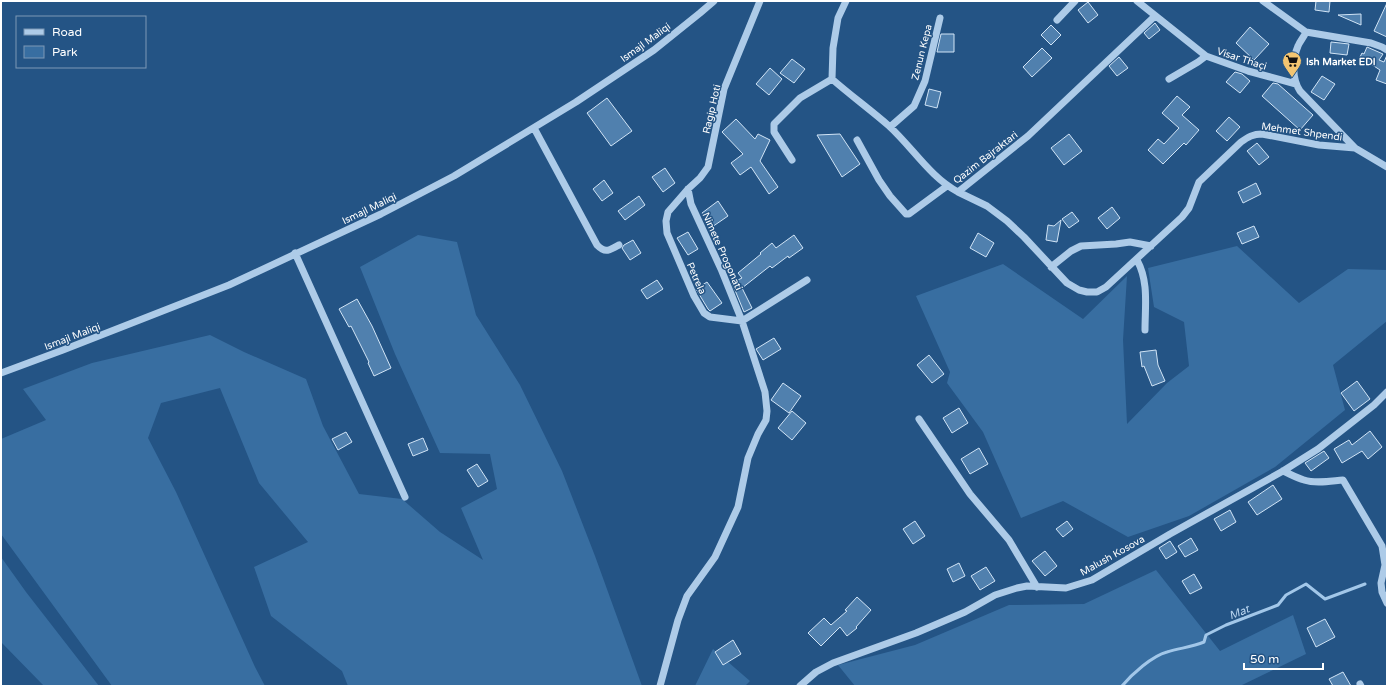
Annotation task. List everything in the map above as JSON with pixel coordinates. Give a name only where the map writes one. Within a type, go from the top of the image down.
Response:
[{"type":"street","name":"Ismajl Maliqi","points":[[1,373],[229,285],[381,214],[454,176],[576,102],[654,50],[700,14],[714,1]]},
{"type":"street","name":"Ragip Hoti","points":[[668,212],[700,178],[708,167],[724,89],[760,1]]},
{"type":"street","points":[[792,160],[774,132],[774,124],[800,98],[832,79],[833,48],[838,18],[846,1]]},
{"type":"street","points":[[1058,20],[1075,1]]},
{"type":"street","name":"Visar Thaçi","points":[[1137,1],[1206,56],[1248,71],[1296,84]]},
{"type":"street","points":[[1263,1],[1306,32],[1371,43],[1387,50]]},
{"type":"street","name":"Qazim Bajraktari","points":[[832,79],[890,127],[938,178],[947,186],[958,192],[1028,136],[1155,16]]},
{"type":"street","name":"Zenun Kepa","points":[[890,127],[914,106],[925,81],[940,18]]},
{"type":"street","points":[[1306,32],[1298,46],[1295,58],[1294,74],[1296,84],[1310,101],[1355,148],[1387,167]]},
{"type":"street","name":"Visar Thaçi","points":[[1169,78],[1206,56]]},
{"type":"street","points":[[534,128],[597,246],[605,251],[619,245]]},
{"type":"street","name":"Mehmet Shpendi","points":[[958,192],[987,206],[1006,221],[1024,237],[1067,283],[1079,290],[1097,292],[1106,287],[1137,260],[1182,217],[1188,208],[1199,182],[1248,137],[1255,134],[1262,134],[1320,145],[1355,148]]},
{"type":"street","points":[[857,140],[879,180],[894,201],[906,214],[909,214],[947,186]]},
{"type":"street","name":"Nimete Progonati","points":[[660,686],[678,620],[687,596],[715,557],[738,507],[748,458],[758,434],[766,420],[767,411],[765,392],[742,321],[721,269],[691,204],[688,189]]},
{"type":"street","name":"Petrela","points":[[668,212],[666,221],[667,234],[694,296],[704,313],[710,316],[742,321]]},
{"type":"street","points":[[1051,267],[1071,251],[1081,246],[1130,242],[1151,246]]},
{"type":"street","points":[[296,253],[406,497]]},
{"type":"street","points":[[1137,260],[1142,269],[1145,280],[1145,330]]},
{"type":"street","points":[[742,321],[807,280]]},
{"type":"street","name":"Malush Kosova","points":[[802,685],[816,672],[833,663],[916,633],[965,612],[995,595],[1027,586],[1066,588],[1092,580],[1318,450],[1374,405],[1387,392]]},
{"type":"street","points":[[919,419],[970,494],[1009,540],[1037,587]]},
{"type":"street","points":[[1283,471],[1310,482],[1343,480],[1382,546],[1385,565],[1381,583],[1382,592],[1387,603]]},
{"type":"green space","points":[[418,235],[457,242],[476,315],[520,385],[562,471],[595,556],[642,686],[348,686],[342,671],[271,616],[254,567],[308,542],[259,483],[220,388],[161,403],[148,438],[176,492],[265,686],[112,686],[1,534],[1,439],[46,420],[23,389],[92,363],[210,335],[244,352],[306,379],[323,426],[359,494],[402,499],[440,532],[483,560],[461,508],[497,489],[490,454],[440,453],[395,354],[360,267]]},
{"type":"green space","points":[[1237,246],[1299,303],[1348,269],[1387,270],[1387,321],[1333,365],[1345,410],[1275,467],[1189,516],[1128,537],[1063,501],[1021,518],[983,432],[947,383],[950,372],[916,296],[1003,264],[1083,319],[1127,276],[1123,340],[1127,424],[1167,383],[1189,366],[1184,322],[1154,307],[1148,268]]},
{"type":"green space","points":[[1,557],[26,592],[99,686],[44,686],[1,642]]},
{"type":"green space","points":[[1156,570],[1220,651],[1293,615],[1306,654],[1240,686],[855,686],[838,665],[915,645],[1009,605],[1084,604]]},
{"type":"green space","points":[[713,649],[750,681],[745,686],[695,686]]},
{"type":"building","points":[[1316,1],[1330,1],[1329,12],[1315,10]]},
{"type":"building","points":[[1088,2],[1098,15],[1088,23],[1078,10]]},
{"type":"building","points":[[1387,3],[1387,37],[1374,31]]},
{"type":"building","points":[[1361,14],[1361,25],[1338,15]]},
{"type":"building","points":[[1155,23],[1160,30],[1149,39],[1144,33]]},
{"type":"building","points":[[1051,25],[1061,35],[1051,45],[1041,35]]},
{"type":"building","points":[[1250,27],[1269,44],[1254,60],[1236,43]]},
{"type":"building","points":[[941,34],[954,34],[954,52],[937,52]]},
{"type":"building","points":[[1331,42],[1349,44],[1347,55],[1330,53]]},
{"type":"building","points":[[1367,47],[1383,54],[1379,60],[1384,62],[1387,55],[1387,84],[1376,80],[1380,70],[1360,57],[1362,53],[1364,54]]},
{"type":"building","points":[[1042,48],[1052,58],[1032,77],[1023,67]]},
{"type":"building","points":[[1119,57],[1128,68],[1117,76],[1109,66]]},
{"type":"building","points":[[792,59],[805,69],[794,83],[780,73]]},
{"type":"building","points":[[770,68],[782,79],[769,95],[756,84]]},
{"type":"building","points":[[1235,72],[1242,74],[1250,81],[1240,93],[1226,82]]},
{"type":"building","points":[[1322,76],[1335,84],[1324,100],[1311,92]]},
{"type":"building","points":[[1273,83],[1278,84],[1313,115],[1300,130],[1262,96]]},
{"type":"building","points":[[929,89],[941,92],[937,108],[925,105]]},
{"type":"building","points":[[1177,96],[1190,107],[1182,115],[1199,130],[1186,145],[1184,143],[1163,164],[1148,150],[1158,139],[1164,144],[1179,128],[1162,113]]},
{"type":"building","points":[[607,98],[632,131],[611,146],[587,113]]},
{"type":"building","points":[[1229,117],[1240,127],[1227,141],[1216,131]]},
{"type":"building","points":[[736,119],[755,139],[758,134],[770,140],[760,161],[778,187],[769,194],[751,167],[740,175],[731,163],[743,154],[722,132]]},
{"type":"building","points":[[840,134],[860,164],[842,177],[817,135]]},
{"type":"building","points":[[1069,134],[1082,151],[1064,165],[1051,148]]},
{"type":"building","points":[[1257,143],[1269,157],[1259,165],[1247,151]]},
{"type":"building","points":[[665,168],[675,183],[663,192],[652,177]]},
{"type":"building","points":[[604,180],[613,193],[602,201],[593,189]]},
{"type":"building","points":[[1256,183],[1261,194],[1243,203],[1238,192]]},
{"type":"building","points":[[639,196],[645,205],[625,220],[618,211]]},
{"type":"building","points":[[718,201],[728,216],[712,227],[702,213]]},
{"type":"building","points":[[1112,207],[1120,218],[1107,229],[1098,218]]},
{"type":"building","points":[[1072,212],[1079,221],[1069,228],[1062,219]]},
{"type":"building","points":[[1061,220],[1057,242],[1046,240],[1048,225],[1054,226]]},
{"type":"building","points":[[1254,226],[1259,237],[1242,244],[1237,233]]},
{"type":"building","points":[[688,232],[698,249],[688,255],[677,238]]},
{"type":"building","points":[[978,233],[994,243],[986,257],[970,248]]},
{"type":"building","points":[[794,235],[803,248],[789,258],[788,256],[772,268],[770,266],[742,288],[752,308],[744,312],[732,283],[742,278],[738,273],[772,243],[776,248]]},
{"type":"building","points":[[633,240],[641,253],[630,260],[622,248],[624,245]]},
{"type":"building","points":[[657,280],[663,289],[647,299],[641,290]]},
{"type":"building","points":[[707,282],[722,303],[710,311],[696,289]]},
{"type":"building","points":[[357,299],[372,326],[391,368],[374,376],[368,363],[369,362],[351,326],[349,327],[339,309]]},
{"type":"building","points":[[774,338],[781,349],[763,360],[756,349]]},
{"type":"building","points":[[1156,350],[1158,365],[1165,381],[1152,386],[1144,366],[1142,367],[1140,352]]},
{"type":"building","points":[[929,355],[944,374],[932,383],[917,365]]},
{"type":"building","points":[[1357,381],[1370,399],[1354,411],[1341,393]]},
{"type":"building","points":[[783,383],[801,396],[789,413],[771,400]]},
{"type":"building","points":[[959,408],[968,423],[952,433],[943,418]]},
{"type":"building","points":[[792,411],[806,423],[792,440],[778,428]]},
{"type":"building","points":[[1370,431],[1382,447],[1368,459],[1362,451],[1342,463],[1334,449],[1349,440],[1352,445]]},
{"type":"building","points":[[346,432],[352,442],[338,450],[332,439]]},
{"type":"building","points":[[423,438],[428,450],[413,456],[408,444]]},
{"type":"building","points":[[979,448],[988,464],[970,474],[961,459]]},
{"type":"building","points":[[1324,451],[1329,458],[1311,471],[1305,463]]},
{"type":"building","points":[[477,464],[488,481],[478,487],[467,470]]},
{"type":"building","points":[[1273,485],[1282,499],[1257,515],[1248,502]]},
{"type":"building","points":[[1230,510],[1236,522],[1221,531],[1214,519]]},
{"type":"building","points":[[915,521],[925,536],[913,544],[903,529]]},
{"type":"building","points":[[1067,521],[1073,529],[1063,537],[1056,529]]},
{"type":"building","points":[[1191,538],[1198,550],[1185,557],[1178,546]]},
{"type":"building","points":[[1170,541],[1177,552],[1166,559],[1159,548]]},
{"type":"building","points":[[1045,551],[1057,566],[1045,576],[1032,561]]},
{"type":"building","points":[[959,563],[965,576],[953,582],[947,569]]},
{"type":"building","points":[[986,567],[995,581],[980,590],[971,576]]},
{"type":"building","points":[[1194,574],[1202,588],[1190,594],[1182,581]]},
{"type":"building","points":[[857,597],[871,610],[856,627],[857,628],[847,636],[840,627],[821,646],[808,633],[824,618],[831,625],[847,611],[845,610]]},
{"type":"building","points":[[1325,619],[1335,637],[1316,647],[1307,628]]},
{"type":"building","points":[[733,640],[741,654],[723,665],[715,652]]},
{"type":"building","points":[[1343,672],[1351,686],[1333,686],[1329,679]]},
{"type":"waterway","name":"Mat","points":[[1122,686],[1131,676],[1155,657],[1167,652],[1204,642],[1206,635],[1226,625],[1278,605],[1286,595],[1306,584],[1325,599],[1365,584]]},
{"type":"place","name":"Ish Market EDI","points":[[1292,78]]}]
